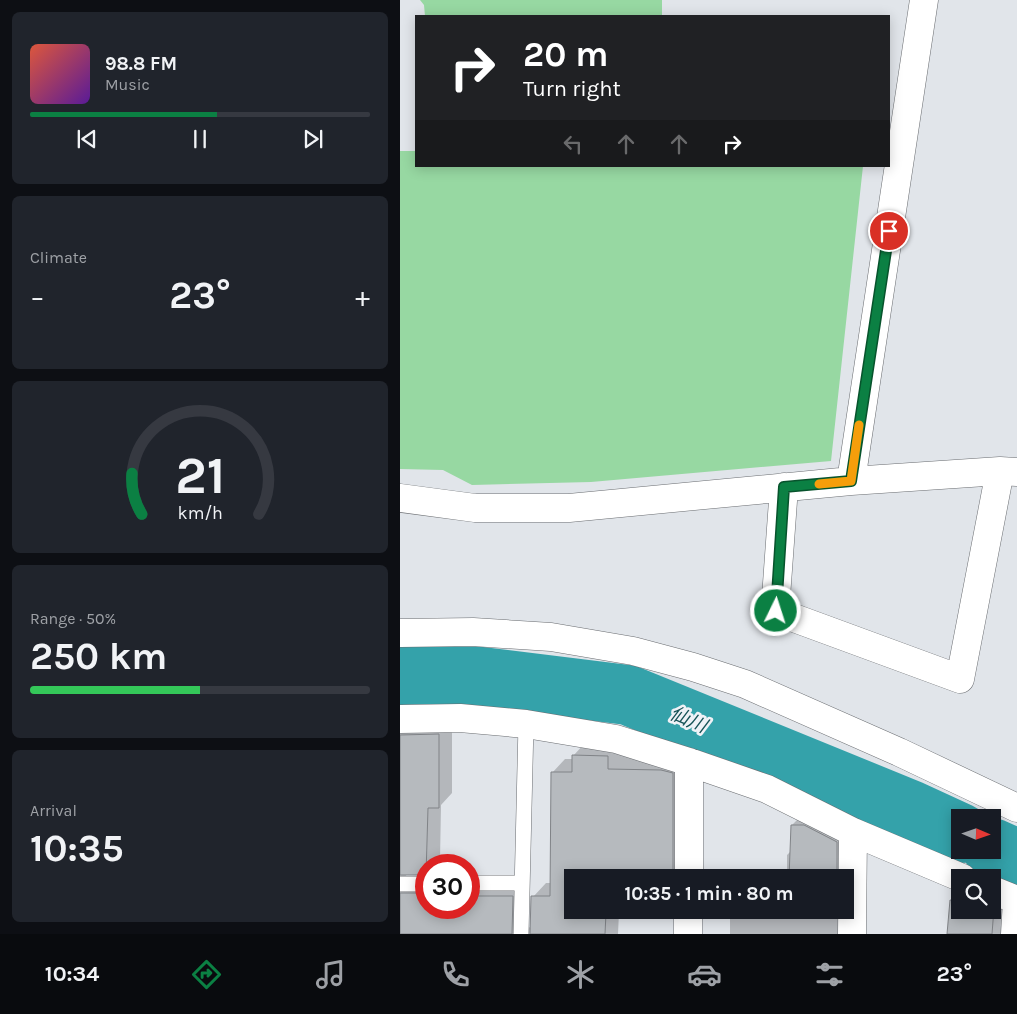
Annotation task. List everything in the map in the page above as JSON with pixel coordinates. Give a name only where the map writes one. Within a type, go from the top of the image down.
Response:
[{"type":"street","points":[[851,481],[924,0]]},
{"type":"street","points":[[400,498],[475,508],[569,508],[784,487],[851,481],[1009,472],[960,679],[776,611],[784,487]]},
{"type":"street","points":[[400,633],[473,632],[551,638],[633,651],[693,667],[745,684],[899,752],[1017,808]]},
{"type":"street","points":[[400,719],[460,718],[526,724],[616,739],[767,789],[853,832],[951,873]]},
{"type":"street","points":[[688,869],[689,762]]},
{"type":"street","points":[[852,934],[853,832]]},
{"type":"street","points":[[1001,894],[1017,900],[1015,934]]},
{"type":"street","points":[[688,919],[688,934]]},
{"type":"lane","points":[[521,934],[526,724]]},
{"type":"lane","points":[[480,883],[522,883]]},
{"type":"lane","points":[[400,884],[415,884]]},
{"type":"green space","points":[[420,0],[662,0],[662,15],[425,15],[424,5]]},
{"type":"green space","points":[[400,151],[415,151],[415,167],[863,167],[831,461],[591,482],[472,485],[443,470],[400,469]]},
{"type":"building","points":[[439,734],[439,808],[428,808],[427,854],[415,854],[415,875],[400,875],[400,735]]},
{"type":"building","points":[[572,755],[608,756],[608,769],[661,770],[673,773],[673,869],[564,869],[564,919],[606,919],[605,934],[530,934],[531,896],[550,896],[551,772],[572,772]]},
{"type":"building","points":[[791,825],[804,825],[837,842],[837,869],[789,869]]},
{"type":"building","points":[[400,893],[415,893],[415,919],[480,919],[480,896],[513,896],[512,934],[400,934]]},
{"type":"building","points":[[950,900],[951,919],[993,919],[992,934],[947,934]]},
{"type":"waterway","name":"仙川","points":[[400,675],[457,674],[628,695],[910,810],[951,829]]},
{"type":"waterway","name":"仙川","points":[[1001,852],[1017,859]]},
{"type":"slow traffic","points":[[819,484],[851,481],[859,425]]},
{"type":"route","points":[[776,611],[784,487],[851,481],[889,231]]}]
